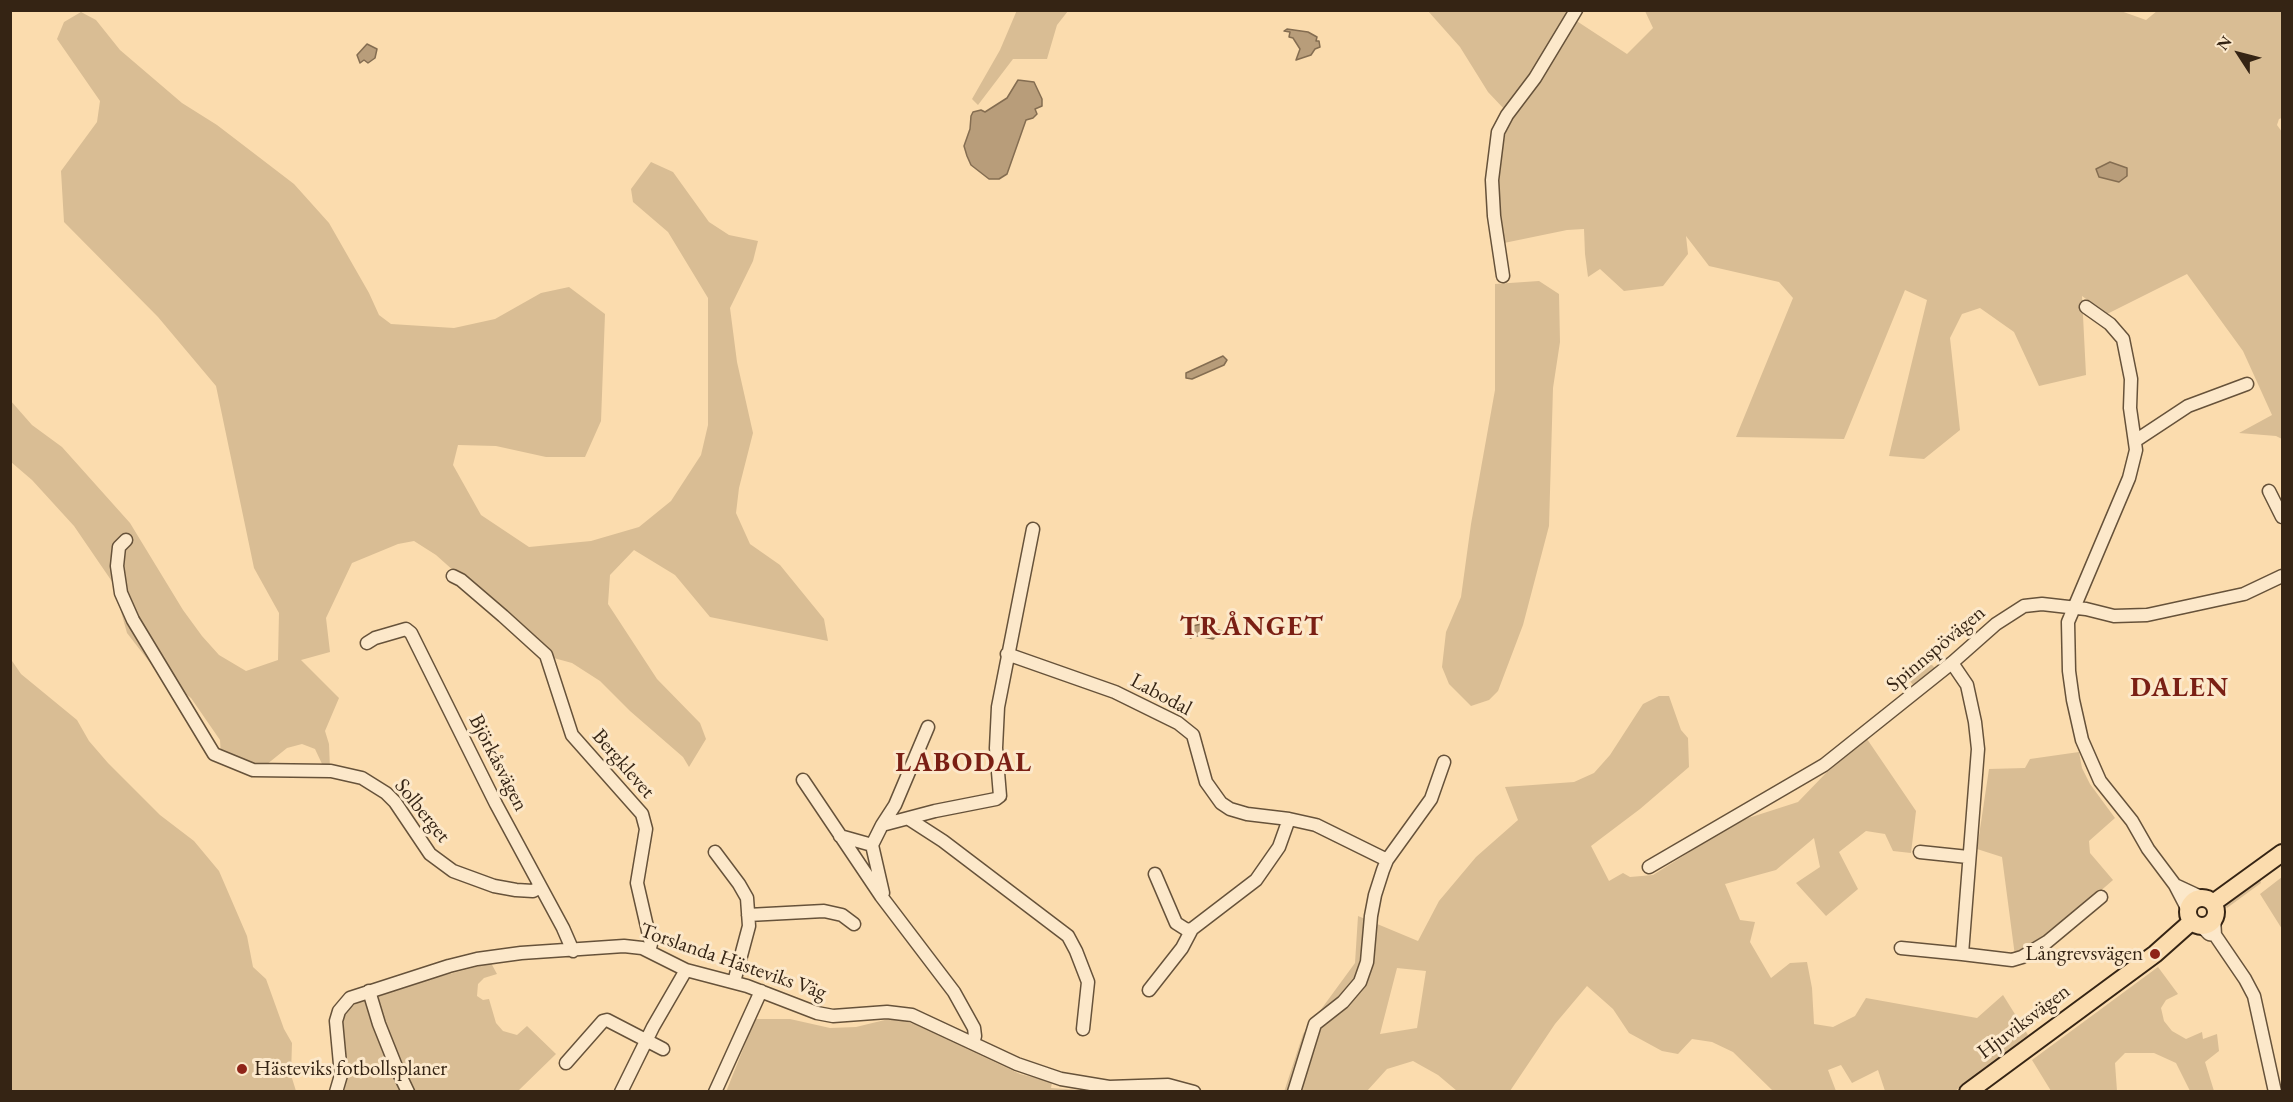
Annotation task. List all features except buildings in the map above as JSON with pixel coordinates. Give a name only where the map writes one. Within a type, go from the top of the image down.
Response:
[{"type":"main road","name":"Hjuviksvägen","points":[[1968,1092],[2155,954],[2283,853]]},
{"type":"street","points":[[1503,276],[1494,216],[1492,180],[1497,132],[1535,78],[1576,10]]},
{"type":"street","points":[[2086,307],[2110,324],[2123,339],[2131,379],[2130,408],[2136,450],[2130,478],[2068,622],[2069,671],[2084,748],[2100,781],[2124,809],[2148,849],[2175,885],[2204,916],[2245,979],[2254,996],[2275,1092]]},
{"type":"street","points":[[2135,441],[2188,406],[2247,384]]},
{"type":"street","points":[[2269,491],[2283,517]]},
{"type":"street","points":[[882,825],[935,811],[996,800],[1000,796],[996,728],[1007,654],[1033,529]]},
{"type":"street","name":"Solberget","points":[[126,540],[119,547],[117,566],[121,593],[133,620],[213,754],[253,770],[331,771],[362,778],[386,793],[395,802],[430,854],[453,871],[505,888],[533,891],[540,887]]},
{"type":"street","name":"Bergklevet","points":[[453,576],[461,580],[546,655],[572,735],[642,814],[646,828],[638,883],[651,944],[649,951]]},
{"type":"street","name":"Spinnspövägen","points":[[1649,867],[1824,765],[1952,663],[1996,624],[2024,606],[2042,604],[2074,607],[2114,616],[2146,615],[2244,594],[2283,576]]},
{"type":"street","name":"Björkåsvägen","points":[[367,643],[375,638],[406,629],[411,633],[573,951]]},
{"type":"street","name":"Labodal","points":[[1007,654],[1115,692],[1178,723],[1193,735],[1206,783],[1221,803],[1238,812],[1316,825],[1387,860]]},
{"type":"street","points":[[1952,663],[1967,685],[1978,749],[1962,954]]},
{"type":"street","points":[[881,896],[883,893],[872,845],[895,805],[928,727]]},
{"type":"street","points":[[1294,1092],[1315,1024],[1342,1002],[1360,982],[1367,962],[1374,895],[1387,860],[1431,799],[1444,762]]},
{"type":"street","points":[[803,780],[881,896],[960,1002],[974,1028],[973,1043]]},
{"type":"street","points":[[909,819],[943,841],[1068,936],[1088,982],[1083,1029]]},
{"type":"street","points":[[1149,990],[1182,948],[1192,929],[1256,880],[1279,847],[1289,819]]},
{"type":"street","points":[[840,836],[872,845]]},
{"type":"street","points":[[715,852],[743,890],[748,915],[749,926],[734,982]]},
{"type":"street","points":[[1920,852],[1968,857]]},
{"type":"street","points":[[1155,874],[1176,923],[1187,930],[1192,929]]},
{"type":"street","points":[[2175,885],[2204,916]]},
{"type":"street","points":[[1901,948],[2012,960],[2022,957],[2047,942],[2101,897]]},
{"type":"street","points":[[748,915],[824,911],[842,915],[854,924]]},
{"type":"street","name":"Torslanda Hästeviks Väg","points":[[336,1092],[341,1075],[336,1021],[339,1011],[350,998],[477,959],[521,953],[624,946],[642,948],[686,970],[761,991],[803,1009],[833,1016],[887,1012],[912,1015],[1032,1070],[1079,1083],[1109,1087],[1168,1085],[1194,1092]]},
{"type":"street","points":[[621,1092],[646,1041],[686,970]]},
{"type":"street","points":[[369,991],[379,1024],[408,1092]]},
{"type":"street","points":[[716,1092],[761,991]]},
{"type":"street","points":[[566,1063],[603,1021],[607,1020],[663,1048]]},
{"type":"shaded area","points":[[1017,10],[1068,11],[1057,25],[1047,59],[1013,59],[978,105],[972,99],[1000,50]]},
{"type":"shaded area","points":[[2118,10],[2146,20],[2157,11],[2282,11],[2282,118],[2279,119],[2277,125],[2282,132],[2282,439],[2276,436],[2239,433],[2272,415],[2243,351],[2187,274],[2107,314],[2082,296],[2086,375],[2039,386],[2014,332],[1980,308],[1962,314],[1950,338],[1960,430],[1924,459],[1889,456],[1927,300],[1905,290],[1844,439],[1736,437],[1793,298],[1779,282],[1709,266],[1686,236],[1688,254],[1663,286],[1624,291],[1600,269],[1588,277],[1584,229],[1567,230],[1504,243],[1497,195],[1498,169],[1507,126],[1505,110],[1488,92],[1460,47],[1428,11],[1571,11],[1569,16],[1627,54],[1653,28],[1645,11]]},
{"type":"shaded area","points":[[81,12],[96,20],[120,50],[182,103],[217,125],[294,184],[329,223],[379,315],[391,324],[454,328],[495,319],[541,293],[569,287],[605,314],[601,421],[585,457],[546,457],[496,446],[458,445],[453,465],[481,515],[529,547],[591,541],[639,527],[671,501],[701,455],[708,425],[708,298],[668,232],[633,202],[631,189],[651,162],[673,172],[709,222],[729,235],[758,241],[753,261],[730,308],[737,362],[753,433],[739,488],[736,513],[750,544],[780,565],[824,619],[828,641],[710,617],[675,575],[634,550],[610,575],[608,604],[657,679],[700,723],[706,739],[689,767],[683,757],[630,711],[600,681],[572,663],[550,657],[436,555],[414,541],[398,544],[352,563],[326,618],[330,652],[301,660],[339,698],[325,731],[329,744],[330,769],[323,766],[315,749],[302,744],[287,748],[266,765],[251,764],[221,755],[220,740],[191,698],[158,673],[127,633],[113,583],[74,526],[32,480],[11,462],[10,400],[32,425],[62,447],[130,523],[183,610],[219,655],[246,671],[278,660],[279,613],[254,568],[216,386],[158,317],[64,222],[61,171],[97,122],[100,101],[57,39],[64,22]]},
{"type":"shaded area","points":[[1287,29],[1308,32],[1317,37],[1316,41],[1319,41],[1320,47],[1315,49],[1311,55],[1296,60],[1300,49],[1293,38],[1289,37],[1290,32],[1284,31]]},
{"type":"shaded area","points":[[367,44],[377,49],[375,58],[368,63],[364,60],[360,63],[357,55]]},
{"type":"shaded area","points":[[1018,80],[1034,82],[1042,99],[1042,106],[1035,109],[1037,114],[1033,118],[1026,120],[1007,174],[999,179],[989,179],[971,165],[964,146],[970,129],[971,116],[973,112],[981,110],[985,112],[1007,98]]},
{"type":"shaded area","points":[[2110,162],[2127,168],[2127,176],[2119,182],[2099,177],[2096,169]]},
{"type":"shaded area","points":[[1539,281],[1559,294],[1560,342],[1553,388],[1549,526],[1523,625],[1498,691],[1489,700],[1471,706],[1449,684],[1442,667],[1446,632],[1461,597],[1471,524],[1495,390],[1495,284]]},
{"type":"shaded area","points":[[1223,356],[1227,360],[1224,365],[1192,379],[1186,378],[1186,373]]},
{"type":"shaded area","points":[[1201,624],[1222,631],[1213,639],[1193,635],[1189,637],[1189,631],[1193,626]]},
{"type":"shaded area","points":[[10,658],[21,674],[77,720],[89,741],[108,763],[160,815],[194,841],[219,871],[247,936],[253,967],[266,979],[284,1029],[292,1043],[291,1075],[296,1091],[11,1091]]},
{"type":"shaded area","points":[[1927,665],[1935,668],[1914,686],[1909,680]]},
{"type":"shaded area","points":[[1659,696],[1669,696],[1681,730],[1688,738],[1689,767],[1640,809],[1591,846],[1609,881],[1623,873],[1630,877],[1653,875],[1739,821],[1798,802],[1826,773],[1867,739],[1916,811],[1911,853],[1893,851],[1885,834],[1866,831],[1839,852],[1858,889],[1826,916],[1796,883],[1820,867],[1814,838],[1776,870],[1725,884],[1740,920],[1755,922],[1750,942],[1771,978],[1790,963],[1807,962],[1812,988],[1814,1024],[1833,1027],[1855,1016],[1866,998],[1977,1018],[2003,995],[2028,1035],[1955,1091],[1885,1091],[1878,1070],[1852,1083],[1841,1065],[1828,1070],[1836,1091],[1773,1091],[1733,1052],[1712,1042],[1692,1039],[1678,1054],[1662,1051],[1629,1033],[1613,1009],[1587,986],[1555,1024],[1510,1091],[1457,1091],[1438,1075],[1413,1061],[1387,1069],[1367,1091],[1284,1092],[1303,1034],[1355,963],[1358,916],[1418,941],[1439,901],[1476,857],[1518,820],[1505,787],[1574,782],[1594,773],[1610,755],[1643,704]],"holes":[[[1397,968],[1426,971],[1417,1028],[1380,1034]]]},
{"type":"shaded area","points":[[2079,752],[2082,768],[2090,784],[2115,818],[2089,841],[2090,853],[2113,880],[2048,937],[2015,956],[2002,857],[1977,849],[1989,769],[2025,768],[2030,759]]},
{"type":"shaded area","points":[[2282,877],[2282,929],[2260,894]]},
{"type":"shaded area","points":[[2260,878],[2261,883],[2227,908],[2225,906],[2235,894]]},
{"type":"shaded area","points":[[491,963],[497,974],[484,978],[478,984],[477,996],[483,1000],[489,999],[496,1023],[503,1031],[517,1035],[527,1026],[556,1054],[518,1091],[344,1091],[347,1070],[342,1018],[347,1010],[362,1000],[404,986]]},
{"type":"shaded area","points":[[2158,967],[2178,994],[2166,1000],[2161,1008],[2164,1021],[2172,1031],[2186,1039],[2202,1032],[2203,1039],[2217,1034],[2219,1051],[2205,1062],[2214,1091],[2190,1091],[2176,1063],[2154,1053],[2125,1053],[2115,1063],[2117,1091],[2051,1091],[2032,1060]]},
{"type":"shaded area","points":[[893,1018],[914,1024],[1020,1074],[1052,1082],[1051,1088],[1094,1091],[726,1092],[755,1019],[790,1019],[830,1028],[856,1027]]},
{"type":"place","name":"Långrevsvägen","points":[[2155,954]]},
{"type":"place","name":"Hästeviks fotbollsplaner","points":[[242,1069]]},
{"type":"district","name":"TRÅNGET","points":[[1252,628]]},
{"type":"district","name":"DALEN","points":[[2180,689]]},
{"type":"district","name":"LABODAL","points":[[964,764]]}]
